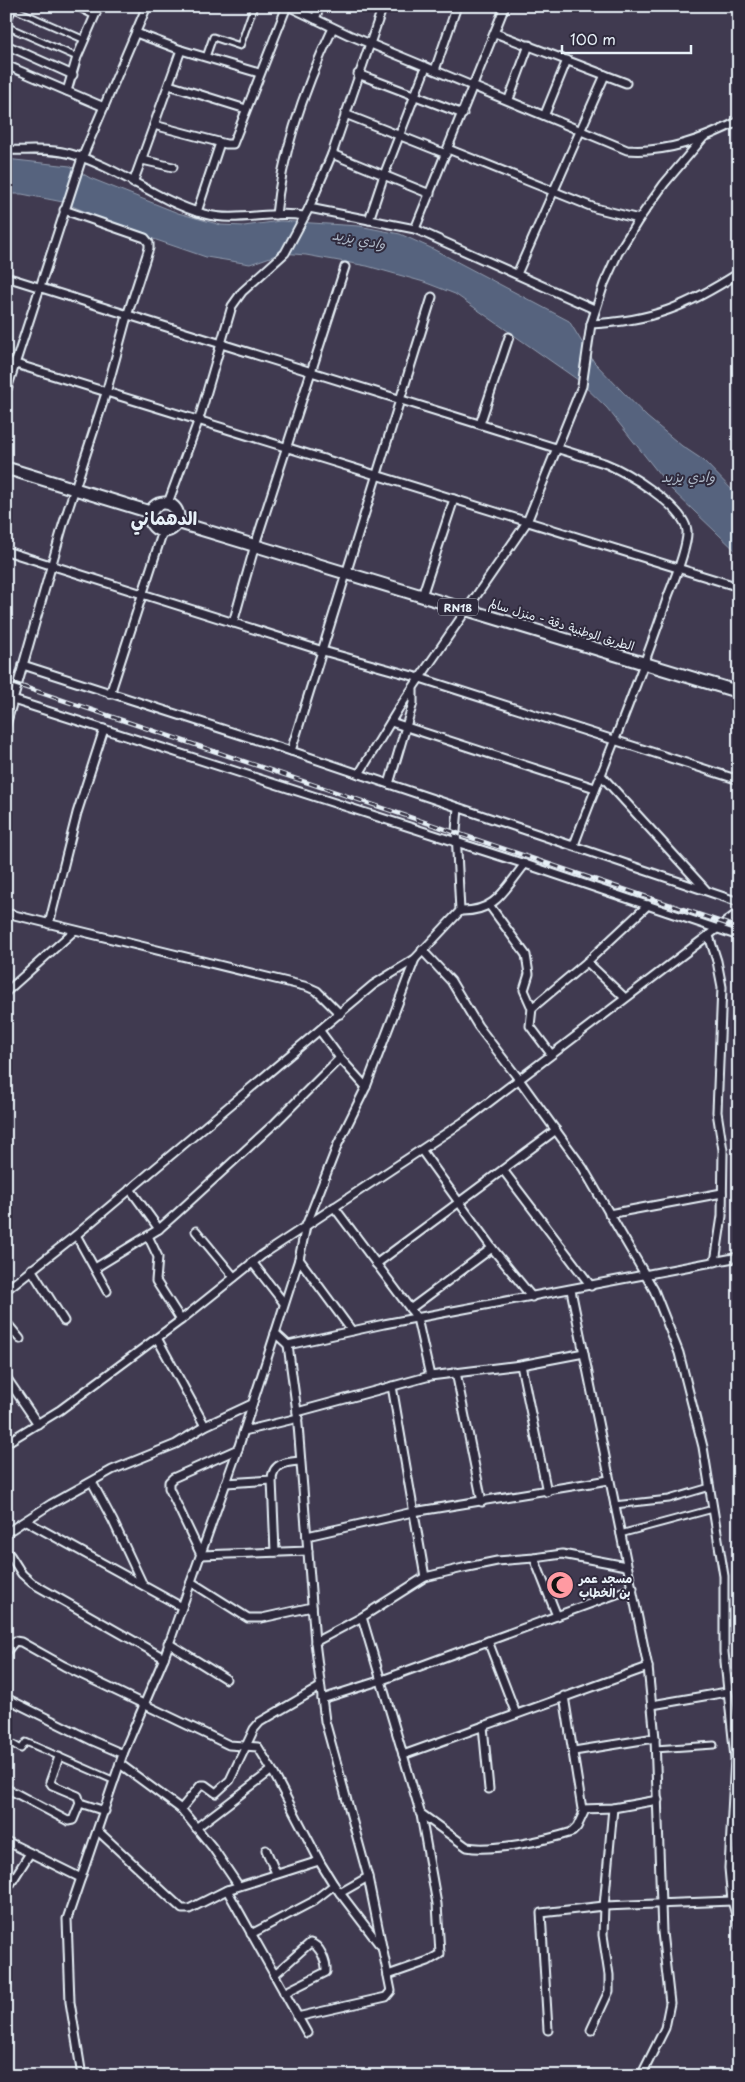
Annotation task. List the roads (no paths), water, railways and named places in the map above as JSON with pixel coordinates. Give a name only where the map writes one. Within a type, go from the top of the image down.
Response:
[{"type":"main road","points":[[6,468],[150,512]]},
{"type":"main road","points":[[168,503],[177,510],[177,522],[172,529],[163,531],[152,525],[150,512],[157,504],[168,503]]},
{"type":"main road","name":"الطريق الوطنية دقة - منزل سالم","points":[[177,522],[739,692]]},
{"type":"street","points":[[75,6],[95,16]]},
{"type":"street","points":[[67,91],[77,57],[99,6]]},
{"type":"street","points":[[6,392],[64,208],[82,158],[147,6]]},
{"type":"street","points":[[206,57],[213,37],[240,46],[254,6]]},
{"type":"street","points":[[154,125],[220,143],[230,145],[234,142],[259,73],[287,6],[369,44],[509,99],[608,144],[627,150],[641,151],[672,147],[703,138],[739,122]]},
{"type":"street","points":[[315,19],[320,6]]},
{"type":"street","points":[[168,503],[198,419],[232,306],[242,292],[285,253],[309,208],[332,154],[383,6]]},
{"type":"street","points":[[435,70],[457,6]]},
{"type":"street","points":[[415,229],[505,6]]},
{"type":"street","points":[[6,21],[12,7],[85,40]]},
{"type":"street","points":[[6,26],[77,57]]},
{"type":"street","points":[[276,215],[283,169],[300,107],[333,28]]},
{"type":"street","points":[[136,33],[181,50],[259,73]]},
{"type":"street","points":[[495,33],[626,83]]},
{"type":"street","points":[[6,45],[73,75]]},
{"type":"street","points":[[509,99],[529,45]]},
{"type":"street","points":[[133,183],[181,50]]},
{"type":"street","points":[[545,114],[567,60]]},
{"type":"street","points":[[6,65],[104,107]]},
{"type":"street","points":[[369,220],[384,175],[426,67]]},
{"type":"street","points":[[358,74],[463,114]]},
{"type":"street","points":[[517,274],[605,75]]},
{"type":"street","points":[[168,85],[246,109]]},
{"type":"street","points":[[345,114],[555,191],[595,208],[639,219]]},
{"type":"street","points":[[359,774],[420,678],[466,610],[498,568],[527,522],[582,386],[594,309],[618,253],[664,184],[703,138]]},
{"type":"street","points":[[198,212],[220,143]]},
{"type":"street","points":[[6,150],[66,153],[82,158],[198,212],[240,218],[276,215],[302,218]]},
{"type":"street","points":[[332,154],[430,194]]},
{"type":"street","points":[[142,160],[173,167]]},
{"type":"street","points":[[6,725],[74,489],[106,393],[127,316],[148,254],[148,241],[64,208]]},
{"type":"street","points":[[309,208],[415,229],[594,309]]},
{"type":"street","points":[[233,623],[255,545],[345,267]]},
{"type":"street","points":[[591,324],[618,323],[651,317],[678,308],[739,273]]},
{"type":"street","points":[[6,277],[127,316],[312,370],[604,462],[634,477],[674,510],[685,524],[687,530],[678,570],[646,663],[594,788],[574,845]]},
{"type":"street","points":[[291,751],[323,651],[344,573],[432,297]]},
{"type":"street","points":[[480,424],[509,337]]},
{"type":"street","points":[[6,361],[106,393],[198,419],[678,570],[739,587]]},
{"type":"street","points":[[422,596],[454,499]]},
{"type":"street","points":[[110,694],[144,595],[163,531]]},
{"type":"street","points":[[6,551],[323,651],[420,678],[739,780]]},
{"type":"street","points":[[23,664],[574,845],[739,902]]},
{"type":"street","points":[[389,784],[404,727],[413,703],[413,690]]},
{"type":"street","points":[[13,700],[525,864],[739,936]]},
{"type":"street","points":[[391,722],[594,788]]},
{"type":"street","points":[[49,924],[77,813],[104,729]]},
{"type":"street","points":[[600,774],[706,891]]},
{"type":"street","points":[[458,808],[456,842],[460,911]]},
{"type":"street","points":[[82,2076],[70,2002],[67,1919],[105,1812],[123,1754],[146,1704],[164,1658],[238,1449],[276,1333],[306,1226],[338,1144],[366,1087],[415,959],[460,911],[473,911],[490,906],[525,864]]},
{"type":"street","points":[[532,1008],[588,962],[648,905]]},
{"type":"street","points":[[490,906],[526,955],[529,974],[524,990],[532,1008],[530,1026],[552,1054]]},
{"type":"street","points":[[6,1443],[38,1424],[157,1338],[252,1262],[422,1151],[739,912]]},
{"type":"street","points":[[6,913],[308,987],[317,991],[340,1014]]},
{"type":"street","points":[[6,992],[74,931]]},
{"type":"street","points":[[709,936],[717,961],[722,987],[717,1112],[723,1150],[722,1216],[715,1262]]},
{"type":"street","points":[[422,950],[451,982],[478,1026],[583,1168],[654,1290],[679,1353],[710,1487],[725,1583],[724,1652],[735,1758],[729,1868],[732,1901],[739,1925]]},
{"type":"street","points":[[6,1290],[381,980],[415,959]]},
{"type":"street","points":[[588,962],[624,997]]},
{"type":"street","points":[[320,1031],[340,1058],[366,1087]]},
{"type":"street","points":[[95,1268],[159,1229],[275,1123],[340,1058]]},
{"type":"street","points":[[376,1264],[556,1130]]},
{"type":"street","points":[[422,1151],[492,1248],[532,1297]]},
{"type":"street","points":[[503,1170],[591,1286]]},
{"type":"street","points":[[130,1189],[159,1229]]},
{"type":"street","points":[[609,1214],[722,1193]]},
{"type":"street","points":[[334,1207],[417,1318],[430,1376]]},
{"type":"street","points":[[196,1231],[234,1277]]},
{"type":"street","points":[[76,1234],[108,1291]]},
{"type":"street","points":[[148,1236],[158,1257],[156,1281],[181,1320]]},
{"type":"street","points":[[410,1309],[492,1248]]},
{"type":"street","points":[[288,1345],[417,1318],[739,1257]]},
{"type":"street","points":[[298,1258],[352,1331]]},
{"type":"street","points":[[252,1262],[284,1303]]},
{"type":"street","points":[[31,1269],[64,1321]]},
{"type":"street","points":[[571,1290],[648,1667],[655,1738],[662,1932],[670,2003],[669,2016],[641,2076]]},
{"type":"street","points":[[6,1322],[20,1339]]},
{"type":"street","points":[[276,1333],[288,1345],[297,1415],[315,1642],[329,1742],[368,1877],[391,1991],[386,1997],[297,2016]]},
{"type":"street","points":[[157,1338],[205,1426]]},
{"type":"street","points":[[244,1431],[430,1376],[521,1364],[584,1353]]},
{"type":"street","points":[[521,1364],[547,1492]]},
{"type":"street","points":[[456,1372],[482,1502]]},
{"type":"street","points":[[6,1377],[38,1424]]},
{"type":"street","points":[[392,1386],[425,1577]]},
{"type":"street","points":[[6,1532],[112,1470],[176,1444],[205,1426],[252,1404]]},
{"type":"street","points":[[201,1555],[169,1488],[169,1482],[238,1449]]},
{"type":"street","points":[[275,1552],[273,1471],[278,1465],[300,1461]]},
{"type":"street","points":[[226,1483],[272,1480]]},
{"type":"street","points":[[307,1536],[413,1512],[547,1492],[609,1480]]},
{"type":"street","points":[[92,1482],[126,1547],[143,1585]]},
{"type":"street","points":[[614,1506],[669,1499],[710,1487]]},
{"type":"street","points":[[620,1534],[713,1509]]},
{"type":"street","points":[[26,1520],[182,1607]]},
{"type":"street","points":[[201,1555],[308,1551]]},
{"type":"street","points":[[315,1642],[362,1617],[425,1577],[497,1560],[562,1554],[626,1566]]},
{"type":"street","points":[[7,1555],[32,1583],[164,1658]]},
{"type":"street","points":[[534,1558],[557,1616]]},
{"type":"street","points":[[191,1582],[248,1618],[262,1618],[312,1607]]},
{"type":"street","points":[[322,1699],[382,1680],[633,1588]]},
{"type":"street","points":[[362,1617],[420,1813],[436,1904],[441,1950],[433,1959],[388,1975]]},
{"type":"street","points":[[6,1652],[15,1641],[21,1642],[70,1669],[229,1745],[258,1747],[334,1885],[381,1947]]},
{"type":"street","points":[[488,1641],[516,1714]]},
{"type":"street","points":[[168,1644],[226,1680]]},
{"type":"street","points":[[403,1756],[648,1667]]},
{"type":"street","points":[[181,1809],[203,1784],[214,1793],[218,1793],[230,1780],[254,1728],[260,1722],[320,1687]]},
{"type":"street","points":[[652,1705],[727,1692]]},
{"type":"street","points":[[564,1696],[574,1751],[580,1803],[585,1810]]},
{"type":"street","points":[[6,1698],[123,1754]]},
{"type":"street","points":[[483,1726],[490,1789]]},
{"type":"street","points":[[574,1751],[655,1738]]},
{"type":"street","points":[[6,1740],[21,1749],[26,1742],[115,1781]]},
{"type":"street","points":[[655,1748],[714,1745]]},
{"type":"street","points":[[6,1788],[68,1822],[73,1820],[80,1803],[78,1796],[51,1784],[49,1780],[59,1757]]},
{"type":"street","points":[[120,1764],[181,1809],[228,1868],[238,1885]]},
{"type":"street","points":[[196,1828],[272,1770]]},
{"type":"street","points":[[585,1810],[613,1808],[658,1800]]},
{"type":"street","points":[[80,1803],[105,1812]]},
{"type":"street","points":[[591,2030],[609,1991],[609,1975],[603,1935],[613,1808]]},
{"type":"street","points":[[420,1813],[459,1842],[474,1848],[516,1844],[572,1832],[577,1827],[585,1810]]},
{"type":"street","points":[[98,1831],[182,1909],[189,1909],[238,1885],[319,1860]]},
{"type":"street","points":[[6,1841],[81,1878]]},
{"type":"street","points":[[266,1850],[276,1873]]},
{"type":"street","points":[[6,1891],[30,1853]]},
{"type":"street","points":[[340,1893],[368,1877]]},
{"type":"street","points":[[252,1934],[312,1902],[334,1885]]},
{"type":"street","points":[[227,1890],[307,2033]]},
{"type":"street","points":[[548,2030],[541,1913],[604,1906],[732,1901]]},
{"type":"street","points":[[274,1975],[310,1943],[316,1945],[322,1956],[326,1972],[284,1993]]},
{"type":"water","name":"وادي يزيد","points":[[6,159],[70,166],[90,178],[178,213],[221,225],[244,226],[280,221],[359,226],[400,234],[431,248],[569,321],[594,362],[647,417],[682,446],[703,460],[739,497],[739,554],[672,490],[607,408],[578,380],[455,294],[424,282],[367,266],[306,255],[282,253],[250,264],[206,257],[130,231],[63,202],[22,194],[6,194]]},
{"type":"railway","points":[[6,681],[739,928]]},
{"type":"place","name":"مسجد عمر بن الخطاب","points":[[560,1585]]},
{"type":"district","name":"الدهماني","points":[[164,517]]}]
